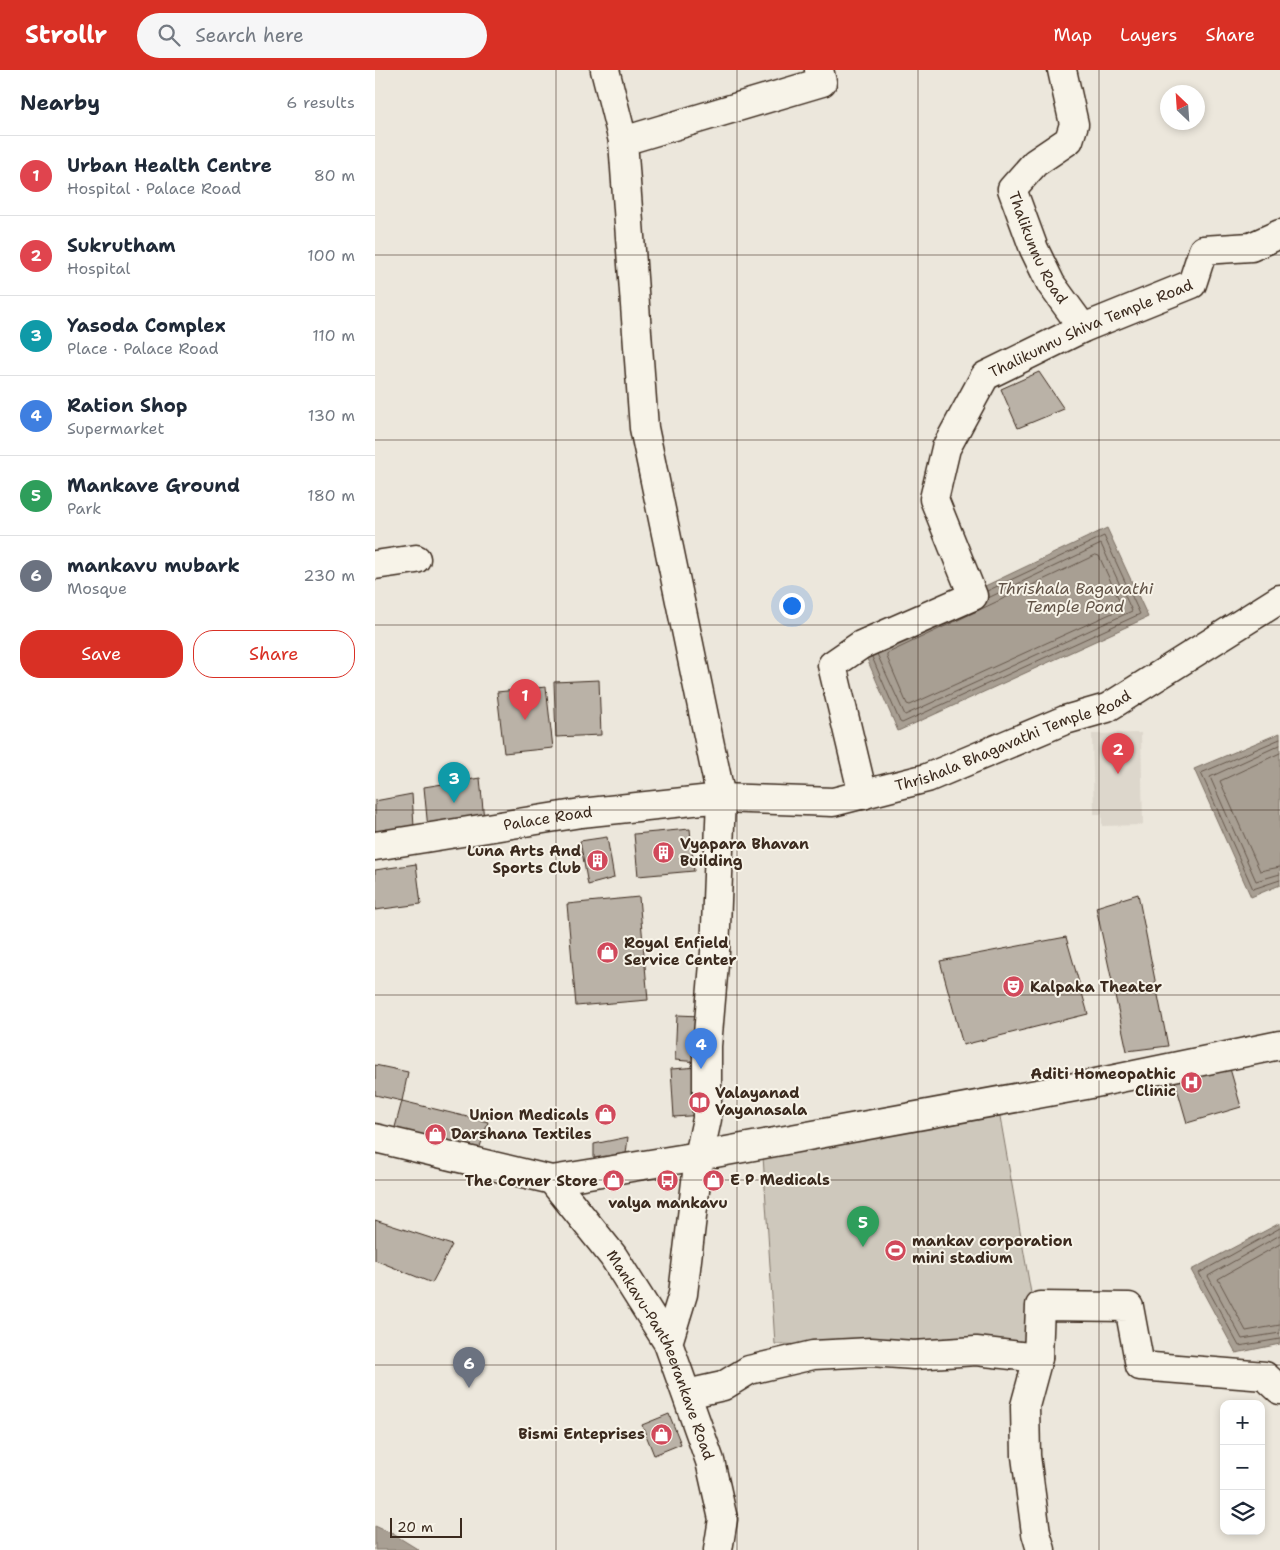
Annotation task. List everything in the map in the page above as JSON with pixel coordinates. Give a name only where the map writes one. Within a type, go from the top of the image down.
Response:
[{"type":"street","points":[[605,70],[623,141],[644,428],[721,798],[715,952],[707,1046],[707,1119],[699,1156],[683,1294],[668,1343]]},
{"type":"street","points":[[623,141],[822,82],[819,70]]},
{"type":"street","name":"Thalikunnu Road","points":[[1062,70],[1074,124],[1069,140],[1035,163],[1012,189],[1034,249],[1051,284],[1083,328]]},
{"type":"street","name":"Thalikunnu Shiva Temple Road","points":[[863,795],[832,665],[861,645],[973,596],[934,499],[946,448],[985,376],[1083,328],[1192,284],[1203,250],[1251,247],[1280,234]]},
{"type":"street","points":[[375,565],[416,559]]},
{"type":"street","name":"Thrishala Bhagavathi Temple Road","points":[[721,798],[833,802],[927,778],[1065,720],[1107,708],[1280,599]]},
{"type":"street","name":"Palace Road","points":[[375,846],[581,813],[721,798]]},
{"type":"street","points":[[375,1138],[552,1180],[699,1156],[1086,1085],[1280,1045]]},
{"type":"street","name":"Mankavu-Pantheerankave Road","points":[[552,1180],[613,1256],[668,1343],[710,1461],[723,1519],[718,1550]]},
{"type":"street","points":[[1041,1550],[1036,1533],[1026,1456],[1025,1406],[1038,1358],[1040,1306],[1129,1307],[1140,1366],[1265,1376],[1280,1390]]},
{"type":"street","points":[[687,1394],[723,1386],[749,1370],[813,1355],[871,1352],[914,1355],[976,1351],[1038,1358]]},
{"type":"shaded area","points":[[1141,733],[1143,825],[1102,826],[1102,814],[1094,814],[1092,734]]},
{"type":"shaded area","name":"mankav corporation mini stadium","points":[[999,1111],[1041,1350],[775,1344],[763,1156]]},
{"type":"water","name":"Thrishala Bagavathi Temple Pond","points":[[1107,528],[1148,617],[898,731],[861,645]]},
{"type":"water","points":[[1280,733],[1280,885],[1251,897],[1194,769]]},
{"type":"water","points":[[1280,1223],[1280,1344],[1236,1353],[1191,1270]]},
{"type":"water","points":[[375,1526],[393,1534],[419,1550],[375,1550]]},
{"type":"building","points":[[1039,372],[1064,409],[1018,428],[1001,389]]},
{"type":"building","points":[[599,680],[601,735],[556,737],[554,682]]},
{"type":"building","points":[[546,687],[553,748],[504,753],[497,692]]},
{"type":"building","points":[[480,778],[484,820],[428,829],[424,787]]},
{"type":"building","points":[[412,794],[414,827],[375,833],[375,801]]},
{"type":"building","name":"Vyapara Bhavan Building","points":[[690,829],[694,871],[638,876],[634,834]]},
{"type":"building","name":"Luna Arts And Sports Club","points":[[607,837],[614,878],[588,885],[580,841]]},
{"type":"building","points":[[416,864],[421,904],[375,910],[375,870]]},
{"type":"building","points":[[1138,894],[1168,1046],[1127,1051],[1096,907]]},
{"type":"building","name":"Royal Enfield Service Center","points":[[639,897],[648,1000],[576,1006],[567,904]]},
{"type":"building","name":"Kalpaka Theater","points":[[1066,937],[1088,1014],[963,1045],[940,961]]},
{"type":"building","points":[[677,1015],[701,1016],[698,1062],[675,1060]]},
{"type":"building","points":[[375,1065],[408,1072],[402,1101],[375,1095]]},
{"type":"building","points":[[1229,1065],[1241,1107],[1187,1123],[1175,1081]]},
{"type":"building","points":[[699,1067],[703,1115],[674,1117],[671,1069]]},
{"type":"building","points":[[402,1101],[488,1122],[477,1156],[394,1131]]},
{"type":"building","points":[[628,1137],[626,1154],[594,1161],[594,1144]]},
{"type":"building","points":[[375,1220],[452,1245],[432,1283],[375,1260]]},
{"type":"building","name":"Bismi Enteprises","points":[[669,1414],[681,1444],[654,1455],[642,1425]]},
{"type":"place","name":"Urban Health Centre","points":[[525,720]]},
{"type":"place","name":"Sukrutham","points":[[1118,774]]},
{"type":"place","name":"Yasoda Complex","points":[[454,803]]},
{"type":"place","name":"Vyapara Bhavan Building","points":[[664,853]]},
{"type":"place","name":"Luna Arts And Sports Club","points":[[597,860]]},
{"type":"place","name":"Royal Enfield Service Center","points":[[608,952]]},
{"type":"place","name":"Kalpaka Theater","points":[[1014,987]]},
{"type":"place","name":"Ration Shop","points":[[701,1069]]},
{"type":"place","name":"Aditi Homeopathic Clinic","points":[[1192,1083]]},
{"type":"place","name":"Valayanad Vayanasala","points":[[699,1102]]},
{"type":"place","name":"Union Medicals","points":[[605,1115]]},
{"type":"place","name":"Darshana Textiles","points":[[435,1134]]},
{"type":"place","name":"valya mankavu","points":[[668,1180]]},
{"type":"place","name":"E P Medicals","points":[[714,1180]]},
{"type":"place","name":"The Corner Store","points":[[614,1181]]},
{"type":"place","name":"Mankave Ground","points":[[863,1247]]},
{"type":"place","name":"mankav corporation mini stadium","points":[[896,1250]]},
{"type":"place","name":"mankavu mubark","points":[[469,1388]]},
{"type":"place","name":"Bismi Enteprises","points":[[661,1434]]}]
